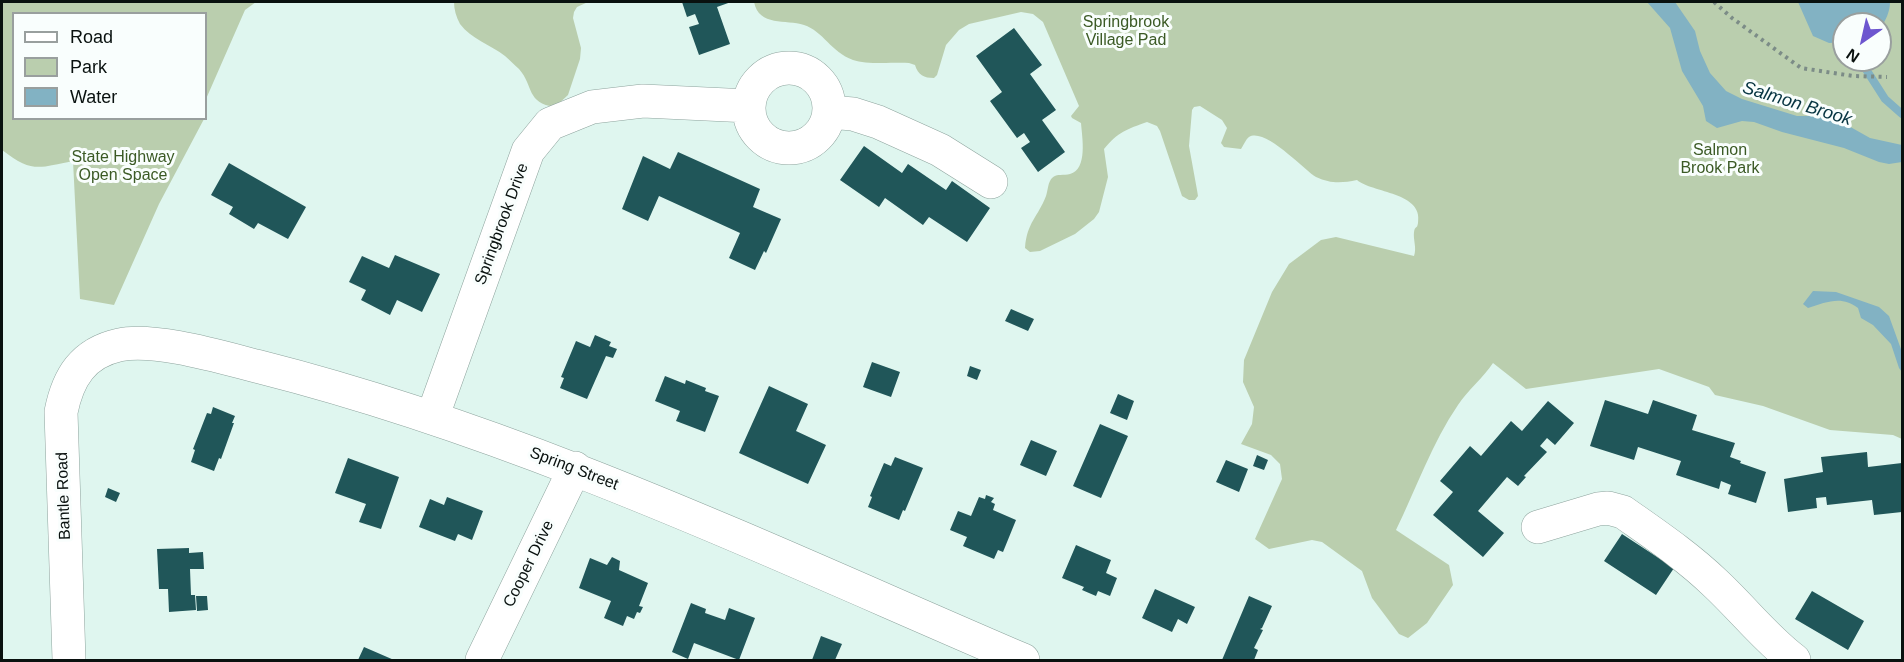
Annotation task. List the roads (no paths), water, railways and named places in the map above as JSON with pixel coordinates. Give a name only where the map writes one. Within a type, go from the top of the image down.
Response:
[{"type":"street","points":[[790,67],[803,70],[815,77],[824,87],[829,112],[825,125],[812,140],[794,148],[781,147],[768,142],[758,134],[751,122],[750,96],[756,84],[765,75],[777,69],[790,67]]},
{"type":"street","name":"Springbrook Drive","points":[[432,418],[528,152],[550,124],[592,107],[643,101],[749,106]]},
{"type":"street","points":[[829,112],[853,114],[878,122],[940,150],[991,182]]},
{"type":"street","name":"Spring Street","points":[[105,349],[122,344],[142,343],[196,352],[307,379],[432,418],[576,468],[1023,660]]},
{"type":"street","name":"Bantle Road","points":[[69,660],[61,412],[68,386],[76,372],[88,360],[105,349]]},
{"type":"street","name":"Cooper Drive","points":[[482,660],[576,468]]},
{"type":"street","points":[[1538,527],[1598,509],[1608,508],[1623,512],[1681,554],[1713,581],[1773,644],[1794,660]]},
{"type":"water","points":[[1647,2],[1675,2],[1695,31],[1700,51],[1710,73],[1726,91],[1742,99],[1797,116],[1838,120],[1870,138],[1902,145],[1902,162],[1889,164],[1879,162],[1844,148],[1782,132],[1754,122],[1742,121],[1717,128],[1706,121],[1703,106],[1682,71],[1670,28]]},
{"type":"water","points":[[1798,2],[1890,2],[1888,12],[1832,12],[1832,43],[1813,36]]},
{"type":"water","points":[[1813,291],[1836,292],[1879,307],[1889,316],[1902,352],[1902,372],[1891,344],[1873,325],[1861,318],[1858,308],[1840,301],[1808,308],[1803,304]]},
{"type":"waterway","name":"Salmon Brook","points":[[1868,72],[1885,99],[1902,114]]},
{"type":"park label","name":"Springbrook Village Pad","points":[[1126,32]]},
{"type":"park label","name":"Salmon Brook Park","points":[[1720,160]]},
{"type":"park label","name":"State Highway Open Space","points":[[123,167]]}]
